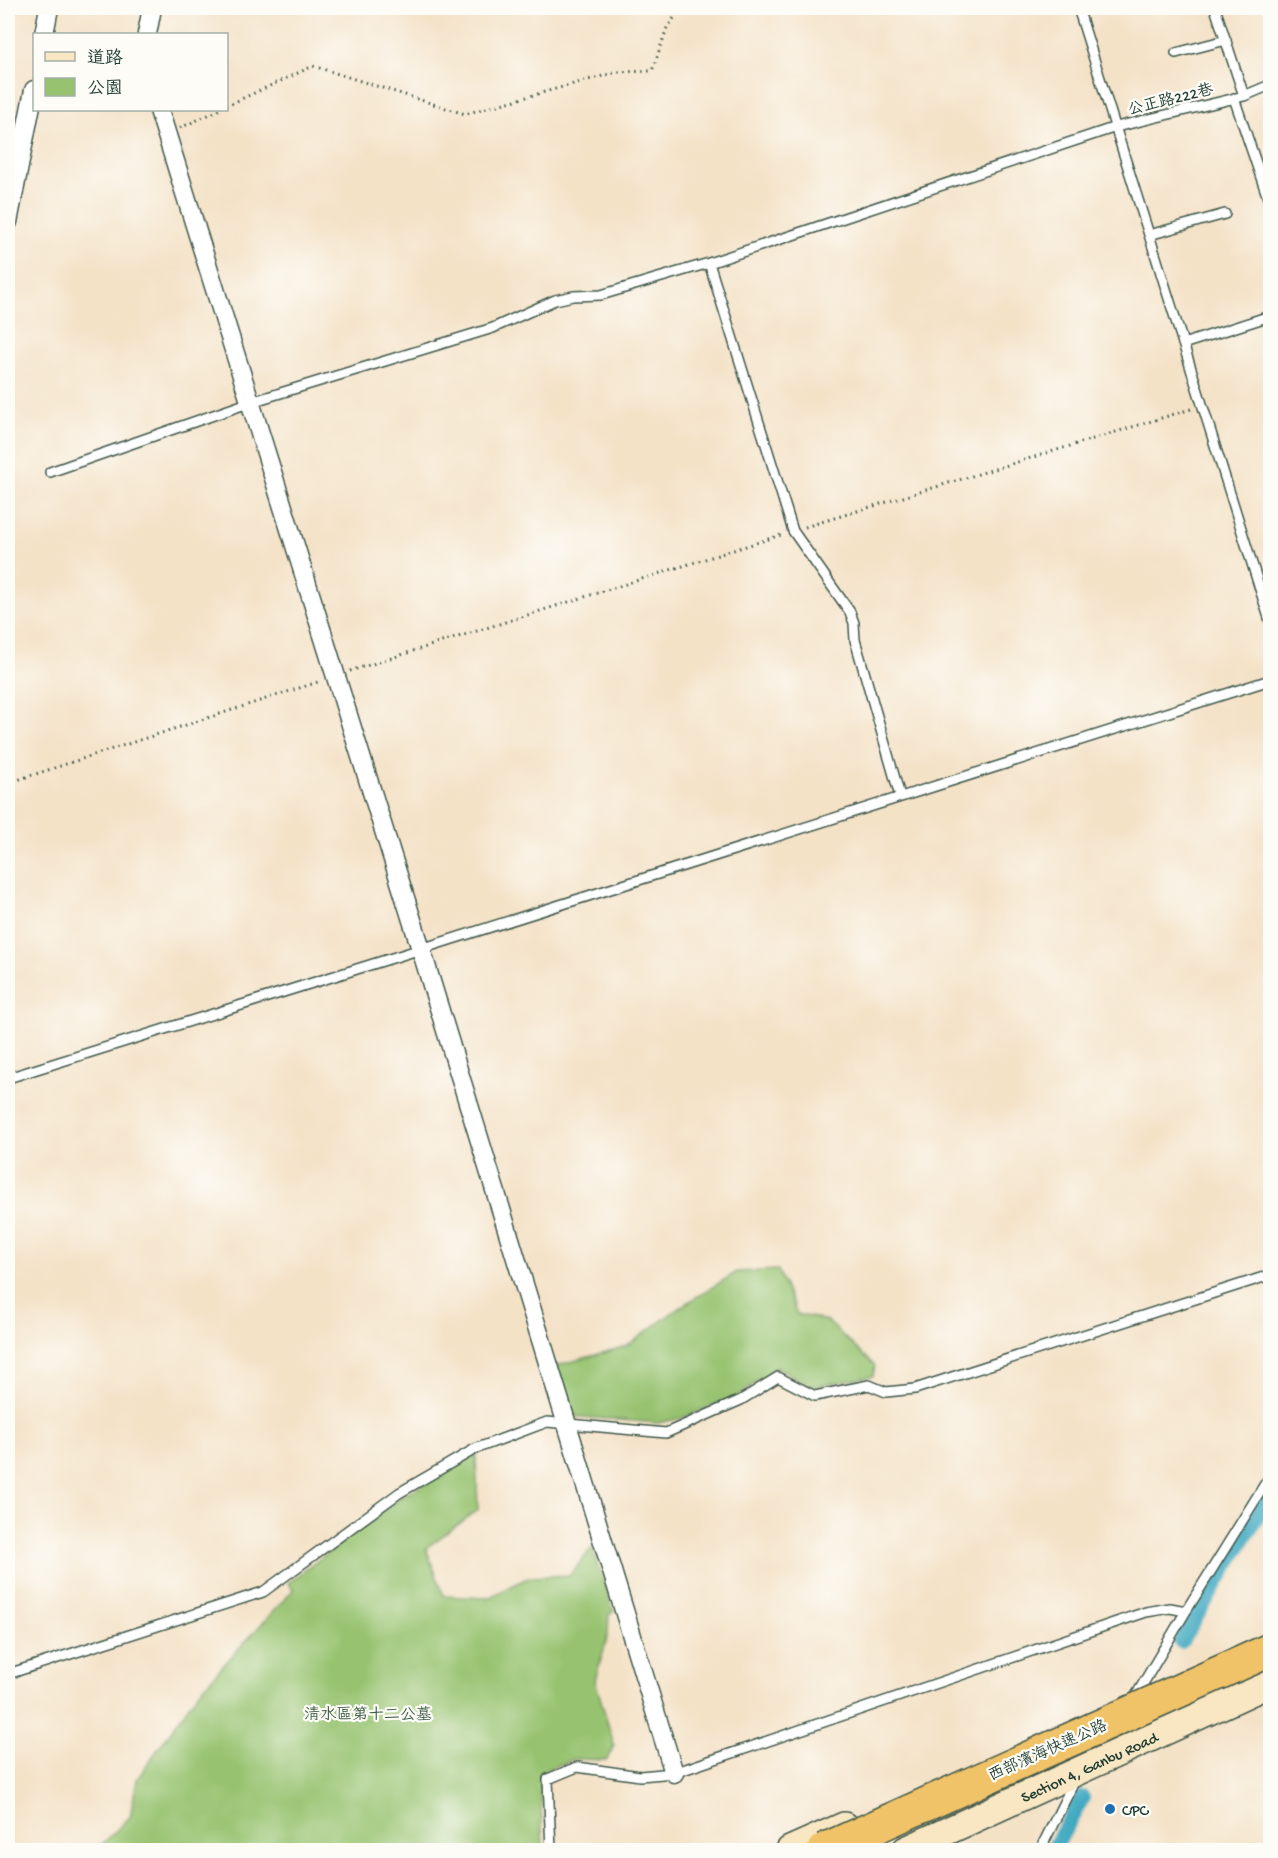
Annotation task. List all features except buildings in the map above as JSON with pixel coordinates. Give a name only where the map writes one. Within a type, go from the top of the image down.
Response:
[{"type":"highway","name":"西部濱海快速公路","points":[[824,1851],[1270,1650]]},
{"type":"highway","name":"西部濱海快速公路","points":[[877,1851],[1270,1669]]},
{"type":"street","points":[[44,33],[49,8]]},
{"type":"street","points":[[147,33],[152,8]]},
{"type":"street","points":[[8,222],[33,95]]},
{"type":"street","points":[[159,111],[421,949],[674,1773]]},
{"type":"street","points":[[790,1851],[1137,1695],[1270,1638]]},
{"type":"street","name":"Section 4, Ganbu Road","points":[[906,1851],[1087,1762],[1270,1683]]},
{"type":"lane","points":[[50,472],[251,402],[493,328],[555,300],[601,295],[709,263],[1116,127],[1078,8]]},
{"type":"lane","points":[[1215,8],[1226,40],[1239,97],[1270,204]]},
{"type":"lane","points":[[1176,53],[1226,40]]},
{"type":"lane","name":"公正路222巷","points":[[1270,85],[1239,97],[1116,127],[1270,621]]},
{"type":"lane","points":[[1149,236],[1225,214]]},
{"type":"lane","points":[[709,263],[793,531],[850,612],[854,623],[855,640],[900,796]]},
{"type":"lane","points":[[1182,344],[1270,316]]},
{"type":"lane","points":[[8,1078],[1270,680]]},
{"type":"lane","points":[[8,1674],[262,1592],[399,1493],[475,1449],[547,1422],[666,1433],[741,1400],[778,1377],[815,1396],[870,1384],[886,1392],[915,1389],[1270,1275]]},
{"type":"lane","points":[[1108,1733],[1137,1695],[1270,1476]]},
{"type":"lane","points":[[551,1851],[548,1779],[577,1767],[640,1776],[674,1773],[1146,1612],[1170,1608],[1186,1611]]},
{"type":"lane","points":[[1040,1851],[1087,1762]]},
{"type":"path","points":[[228,105],[313,66],[465,114],[616,72],[652,70],[667,28],[681,8]]},
{"type":"path","points":[[167,134],[217,111]]},
{"type":"path","points":[[8,783],[336,675],[793,531],[1202,406]]},
{"type":"green space","points":[[778,1270],[797,1314],[827,1321],[875,1366],[873,1376],[811,1387],[777,1367],[739,1395],[682,1418],[658,1423],[569,1416],[556,1366],[627,1346],[680,1307],[737,1272]]},
{"type":"green space","name":"清水區第十二公墓","points":[[476,1455],[478,1510],[426,1548],[444,1596],[488,1598],[529,1577],[570,1575],[592,1548],[614,1612],[609,1614],[608,1635],[595,1680],[614,1745],[607,1760],[574,1759],[540,1772],[543,1850],[96,1850],[130,1817],[137,1779],[197,1694],[293,1590],[288,1583],[401,1497]]},
{"type":"waterway","points":[[1181,1641],[1270,1495]]},
{"type":"waterway","points":[[1053,1850],[1082,1798]]},
{"type":"place","name":"CPC","points":[[1110,1809]]}]
